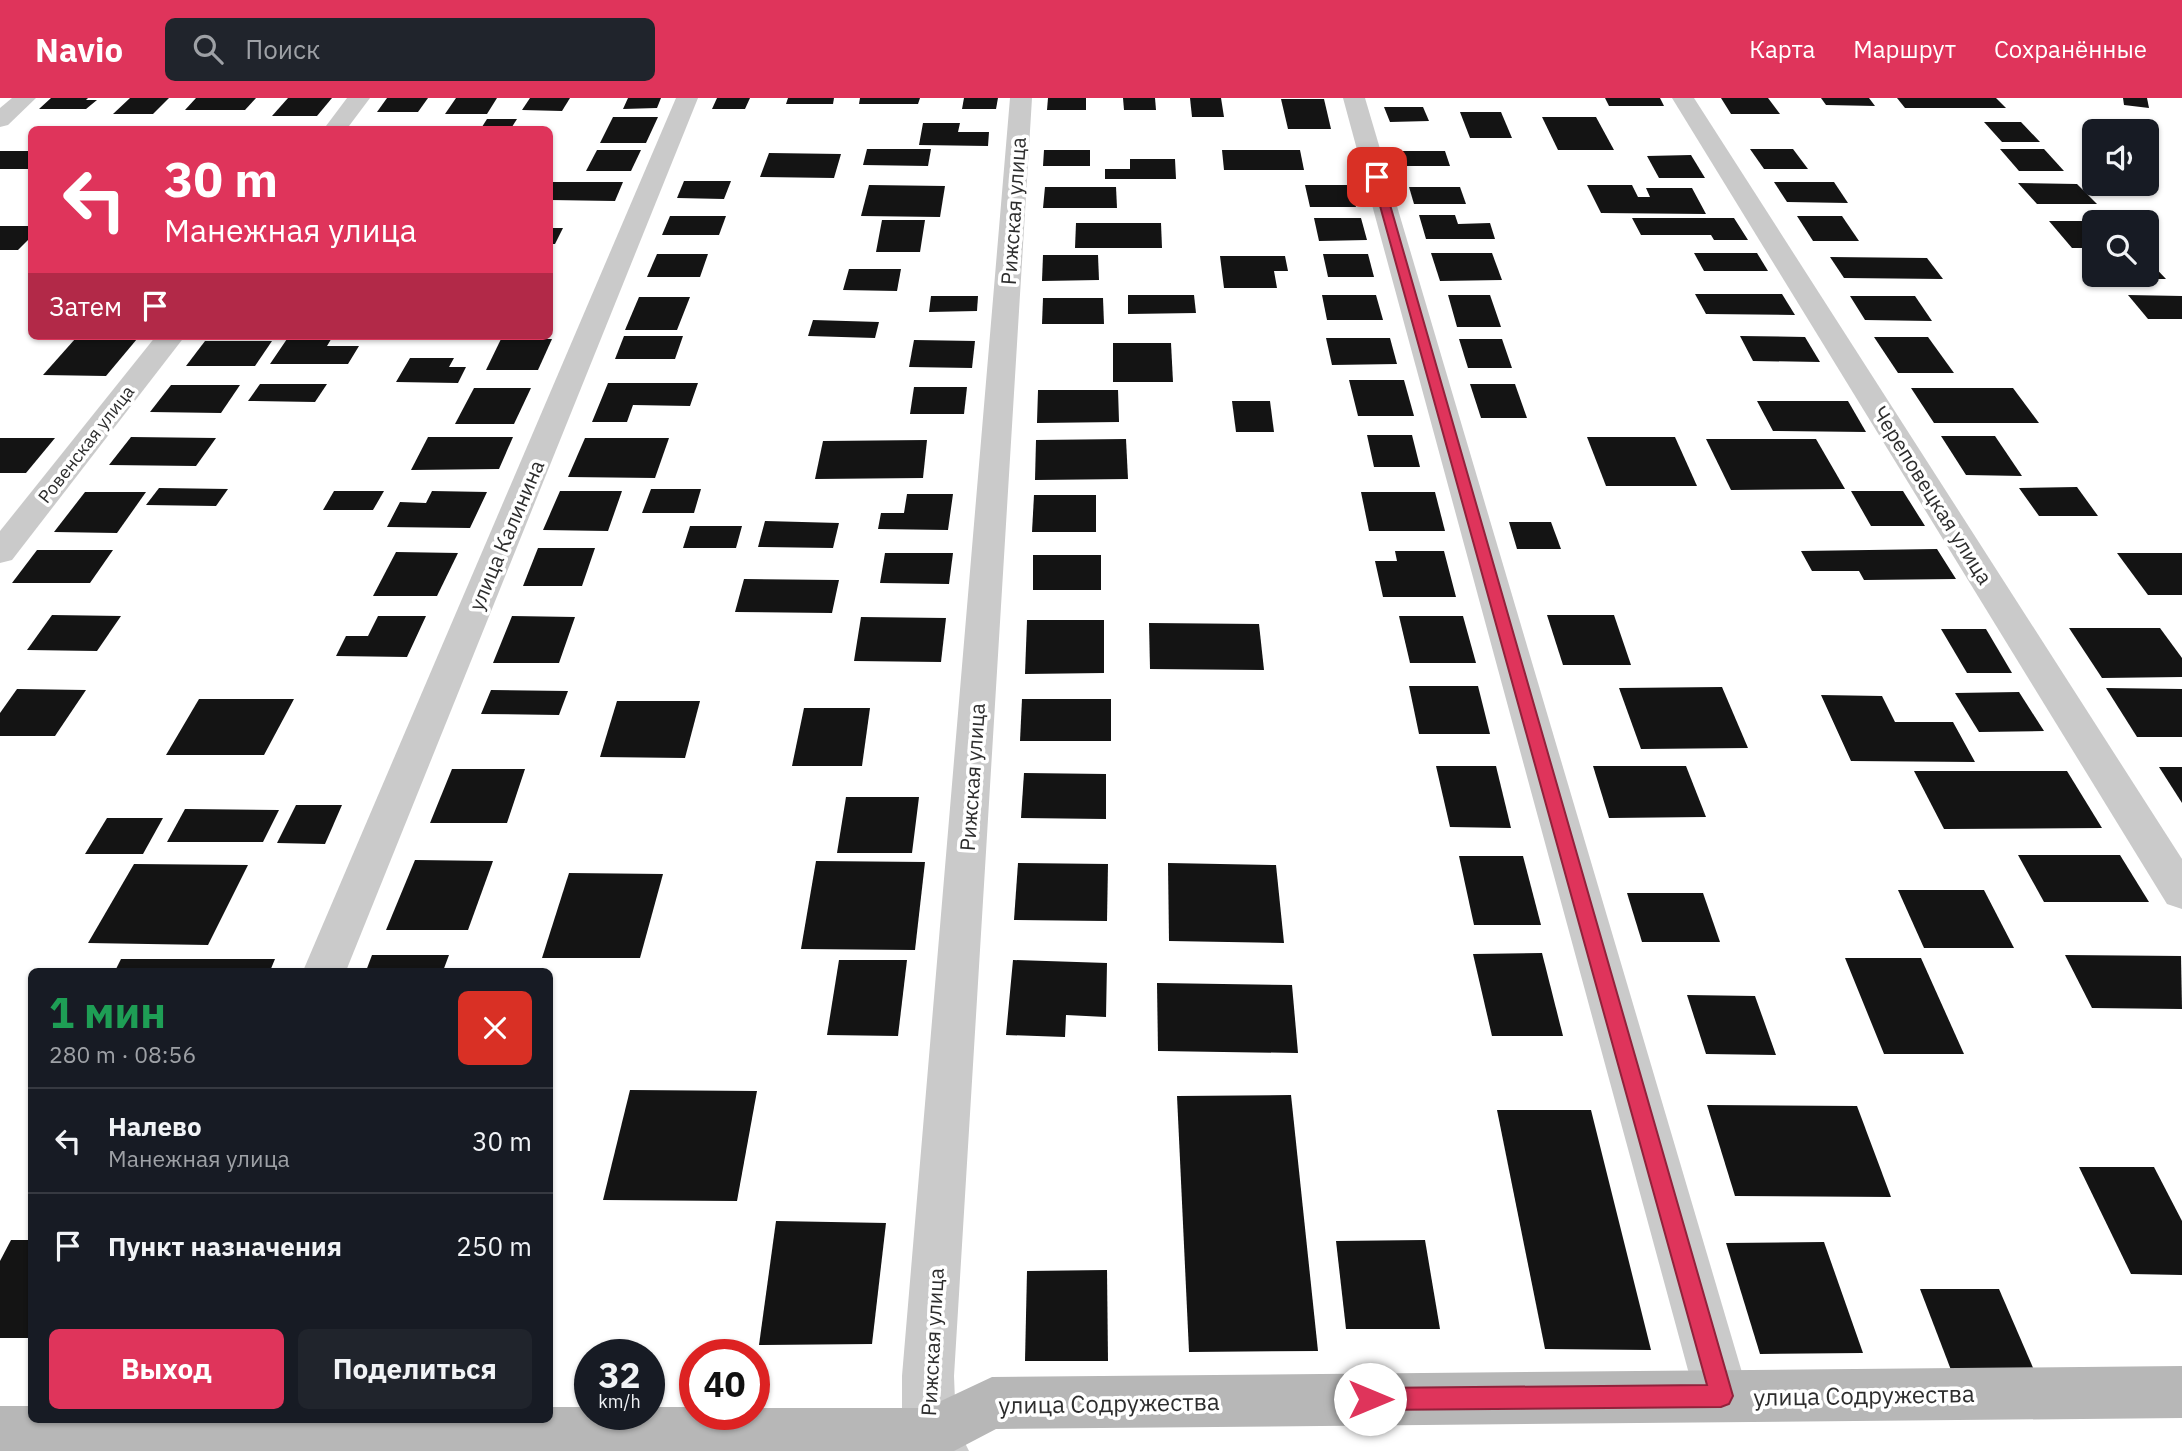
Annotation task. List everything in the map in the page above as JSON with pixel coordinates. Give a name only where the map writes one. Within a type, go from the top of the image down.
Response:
[{"type":"street","points":[[0,120],[25,98]]},
{"type":"street","points":[[337,126],[359,98]]},
{"type":"street","name":"улица Калинина","points":[[325,968],[687,98]]},
{"type":"street","name":"Рижская улица","points":[[935,1443],[928,1376],[1021,98]]},
{"type":"street","points":[[1354,98],[1721,1396]]},
{"type":"street","name":"Череповецкая улица","points":[[1683,98],[2182,893]]},
{"type":"street","name":"Ровенская улица","points":[[0,553],[168,340]]},
{"type":"street","name":"улица Содружества","points":[[0,1433],[935,1443],[992,1403],[2182,1392]]},
{"type":"building","points":[[51,98],[97,100],[86,109],[39,109]]},
{"type":"building","points":[[130,98],[169,98],[153,114],[113,114]]},
{"type":"building","points":[[196,98],[256,98],[245,110],[185,110]]},
{"type":"building","points":[[288,98],[332,98],[317,116],[272,116]]},
{"type":"building","points":[[387,98],[428,98],[418,112],[377,112]]},
{"type":"building","points":[[456,98],[497,98],[487,114],[445,114]]},
{"type":"building","points":[[530,98],[570,98],[562,111],[522,110]]},
{"type":"building","points":[[628,98],[661,98],[657,108],[623,109]]},
{"type":"building","points":[[717,98],[750,98],[745,109],[712,109]]},
{"type":"building","points":[[788,98],[834,98],[833,104],[786,104]]},
{"type":"building","points":[[860,98],[920,98],[918,104],[859,104]]},
{"type":"building","points":[[964,98],[998,98],[996,109],[962,109]]},
{"type":"building","points":[[1048,98],[1086,98],[1086,110],[1047,110]]},
{"type":"building","points":[[1123,98],[1155,98],[1156,110],[1124,110]]},
{"type":"building","points":[[1190,98],[1221,98],[1224,117],[1192,117]]},
{"type":"building","points":[[1605,98],[1660,98],[1664,106],[1609,106]]},
{"type":"building","points":[[1721,98],[1768,98],[1780,114],[1731,114]]},
{"type":"building","points":[[1821,98],[1869,98],[1875,106],[1826,105]]},
{"type":"building","points":[[1897,98],[1996,98],[2006,108],[1905,108]]},
{"type":"building","points":[[2123,98],[2147,98],[2149,108],[2124,105]]},
{"type":"building","points":[[1281,99],[1324,99],[1331,129],[1288,129]]},
{"type":"building","points":[[1384,107],[1423,107],[1429,121],[1390,122]]},
{"type":"building","points":[[1460,112],[1501,112],[1512,138],[1470,138]]},
{"type":"building","points":[[613,117],[658,117],[646,143],[600,143]]},
{"type":"building","points":[[1542,117],[1596,117],[1614,150],[1558,150]]},
{"type":"building","points":[[487,119],[517,119],[513,126],[483,126]]},
{"type":"building","points":[[1984,122],[2021,122],[2040,142],[2002,142]]},
{"type":"building","points":[[923,123],[960,123],[958,132],[989,132],[988,146],[919,145]]},
{"type":"building","points":[[867,149],[931,149],[928,166],[863,165]]},
{"type":"building","points":[[1750,149],[1793,149],[1808,169],[1764,169]]},
{"type":"building","points":[[2000,149],[2044,149],[2064,171],[2019,171]]},
{"type":"building","points":[[597,150],[641,150],[631,171],[586,171]]},
{"type":"building","points":[[1044,150],[1090,150],[1090,166],[1043,166]]},
{"type":"building","points":[[1222,150],[1300,150],[1304,170],[1224,170]]},
{"type":"building","points":[[0,151],[28,151],[28,169],[0,169]]},
{"type":"building","points":[[1397,151],[1445,151],[1450,166],[1401,166]]},
{"type":"building","points":[[769,153],[841,154],[834,178],[760,177]]},
{"type":"building","points":[[1691,155],[1705,178],[1659,178],[1647,156]]},
{"type":"building","points":[[1130,159],[1175,159],[1176,179],[1105,179],[1105,169],[1130,169]]},
{"type":"building","points":[[684,181],[731,181],[724,199],[677,198]]},
{"type":"building","points":[[553,182],[623,182],[615,201],[553,200]]},
{"type":"building","points":[[1774,182],[1834,182],[1848,203],[1787,202]]},
{"type":"building","points":[[2018,183],[2077,184],[2082,189],[2082,196],[2089,196],[2097,204],[2037,204]]},
{"type":"building","points":[[869,185],[945,186],[940,217],[861,216]]},
{"type":"building","points":[[1305,185],[1351,185],[1356,207],[1310,207]]},
{"type":"building","points":[[1587,185],[1632,185],[1638,197],[1650,197],[1646,188],[1692,188],[1706,214],[1601,213]]},
{"type":"building","points":[[1045,187],[1116,187],[1117,208],[1043,208]]},
{"type":"building","points":[[1409,187],[1460,187],[1466,204],[1414,204]]},
{"type":"building","points":[[1419,215],[1455,215],[1458,224],[1490,223],[1495,239],[1426,239]]},
{"type":"building","points":[[670,216],[726,216],[719,235],[662,235]]},
{"type":"building","points":[[1797,216],[1842,216],[1859,241],[1813,241]]},
{"type":"building","points":[[1314,218],[1361,218],[1367,240],[1319,241]]},
{"type":"building","points":[[1632,218],[1734,218],[1748,240],[1714,240],[1711,235],[1641,235]]},
{"type":"building","points":[[882,220],[925,220],[920,252],[876,252]]},
{"type":"building","points":[[2049,221],[2082,221],[2082,248],[2072,248]]},
{"type":"building","points":[[1076,223],[1161,223],[1162,248],[1075,248]]},
{"type":"building","points":[[0,226],[28,226],[28,240],[18,250],[0,250]]},
{"type":"building","points":[[553,228],[563,228],[555,244]]},
{"type":"building","points":[[1431,253],[1492,253],[1502,280],[1440,281]]},
{"type":"building","points":[[1694,253],[1757,253],[1768,271],[1704,271]]},
{"type":"building","points":[[657,254],[708,254],[700,277],[647,277]]},
{"type":"building","points":[[1323,254],[1368,254],[1374,277],[1328,277]]},
{"type":"building","points":[[1043,255],[1098,255],[1099,280],[1042,281]]},
{"type":"building","points":[[1220,256],[1285,256],[1288,271],[1274,271],[1277,288],[1224,288]]},
{"type":"building","points":[[1830,257],[1927,258],[1943,279],[1844,278]]},
{"type":"building","points":[[849,269],[901,269],[897,291],[843,290]]},
{"type":"building","points":[[1695,294],[1782,294],[1795,315],[1706,314]]},
{"type":"building","points":[[1128,295],[1194,295],[1196,313],[1128,314]]},
{"type":"building","points":[[1322,295],[1376,295],[1383,320],[1327,320]]},
{"type":"building","points":[[1448,295],[1490,295],[1501,327],[1457,327]]},
{"type":"building","points":[[2128,295],[2182,296],[2182,319],[2148,319]]},
{"type":"building","points":[[931,296],[978,296],[977,311],[929,312]]},
{"type":"building","points":[[1850,296],[1915,296],[1932,321],[1865,320]]},
{"type":"building","points":[[639,297],[690,297],[677,330],[625,330]]},
{"type":"building","points":[[1043,298],[1103,298],[1104,324],[1042,324]]},
{"type":"building","points":[[813,320],[879,322],[875,338],[808,336]]},
{"type":"building","points":[[624,336],[683,336],[675,359],[615,359]]},
{"type":"building","points":[[1740,336],[1805,337],[1820,362],[1753,361]]},
{"type":"building","points":[[1874,337],[1928,337],[1954,373],[1898,373]]},
{"type":"building","points":[[1326,338],[1390,338],[1397,364],[1332,365]]},
{"type":"building","points":[[1459,339],[1502,339],[1512,368],[1468,368]]},
{"type":"building","points":[[74,340],[136,340],[106,376],[43,375]]},
{"type":"building","points":[[286,340],[331,340],[327,346],[359,346],[348,364],[270,364]]},
{"type":"building","points":[[501,340],[552,340],[538,370],[486,370]]},
{"type":"building","points":[[914,340],[975,341],[972,368],[909,367]]},
{"type":"building","points":[[205,341],[272,341],[255,366],[186,366]]},
{"type":"building","points":[[1113,343],[1171,343],[1173,382],[1113,382]]},
{"type":"building","points":[[410,358],[454,358],[449,367],[466,367],[458,383],[396,382]]},
{"type":"building","points":[[1349,380],[1404,380],[1414,416],[1358,416]]},
{"type":"building","points":[[608,383],[698,383],[690,406],[633,405],[627,422],[592,422]]},
{"type":"building","points":[[260,384],[327,384],[315,402],[248,401]]},
{"type":"building","points":[[1470,384],[1515,384],[1527,418],[1481,418]]},
{"type":"building","points":[[171,385],[240,385],[221,413],[150,412]]},
{"type":"building","points":[[914,387],[967,387],[964,414],[910,414]]},
{"type":"building","points":[[474,388],[531,388],[514,424],[455,424]]},
{"type":"building","points":[[1911,388],[2013,388],[2039,423],[1934,423]]},
{"type":"building","points":[[1038,390],[1118,390],[1119,422],[1037,423]]},
{"type":"building","points":[[1232,401],[1270,401],[1274,432],[1236,432]]},
{"type":"building","points":[[1757,401],[1848,401],[1866,432],[1773,431]]},
{"type":"building","points":[[1367,435],[1412,435],[1420,467],[1374,467]]},
{"type":"building","points":[[1941,436],[1995,436],[2022,476],[1966,475]]},
{"type":"building","points":[[131,437],[216,438],[196,466],[109,465]]},
{"type":"building","points":[[428,437],[513,437],[499,469],[411,470]]},
{"type":"building","points":[[1587,437],[1675,437],[1697,486],[1606,486]]},
{"type":"building","points":[[0,438],[55,438],[26,473],[0,473]]},
{"type":"building","points":[[585,438],[669,438],[655,478],[568,477]]},
{"type":"building","points":[[1126,439],[1128,479],[1035,480],[1036,440]]},
{"type":"building","points":[[1706,439],[1816,439],[1845,489],[1731,490]]},
{"type":"building","points":[[927,440],[923,478],[815,479],[823,441]]},
{"type":"building","points":[[2077,487],[2098,516],[2039,516],[2019,488]]},
{"type":"building","points":[[159,488],[228,489],[216,506],[146,505]]},
{"type":"building","points":[[651,489],[701,489],[694,513],[642,513]]},
{"type":"building","points":[[334,491],[384,491],[373,510],[323,510]]},
{"type":"building","points":[[432,491],[487,492],[470,528],[387,527],[400,502],[426,503]]},
{"type":"building","points":[[560,491],[622,491],[608,531],[543,530]]},
{"type":"building","points":[[1851,491],[1903,491],[1925,526],[1871,526]]},
{"type":"building","points":[[85,492],[146,492],[117,533],[54,532]]},
{"type":"building","points":[[1361,492],[1435,492],[1445,531],[1369,531]]},
{"type":"building","points":[[907,494],[953,494],[948,530],[878,529],[881,513],[904,513]]},
{"type":"building","points":[[1034,495],[1096,495],[1096,532],[1032,532]]},
{"type":"building","points":[[765,521],[839,523],[833,548],[758,547]]},
{"type":"building","points":[[1509,522],[1551,522],[1561,549],[1517,549]]},
{"type":"building","points":[[690,526],[742,526],[736,548],[683,548]]},
{"type":"building","points":[[538,548],[595,548],[582,586],[523,586]]},
{"type":"building","points":[[1937,549],[1956,579],[1864,580],[1859,571],[1812,571],[1801,551]]},
{"type":"building","points":[[37,550],[113,550],[90,583],[12,583]]},
{"type":"building","points":[[1395,551],[1444,551],[1456,597],[1383,597],[1375,561],[1397,561]]},
{"type":"building","points":[[396,552],[458,553],[437,596],[373,596]]},
{"type":"building","points":[[885,553],[953,553],[949,584],[880,583]]},
{"type":"building","points":[[2117,553],[2182,553],[2182,595],[2148,595]]},
{"type":"building","points":[[1033,555],[1101,555],[1101,590],[1033,590]]},
{"type":"building","points":[[744,579],[839,580],[832,613],[735,612]]},
{"type":"building","points":[[52,615],[121,616],[97,651],[27,650]]},
{"type":"building","points":[[1547,615],[1614,615],[1631,665],[1563,665]]},
{"type":"building","points":[[378,616],[426,616],[407,657],[336,656],[346,636],[368,636]]},
{"type":"building","points":[[512,616],[575,617],[559,663],[493,663]]},
{"type":"building","points":[[1399,616],[1463,616],[1476,663],[1410,663]]},
{"type":"building","points":[[861,617],[946,618],[941,662],[854,661]]},
{"type":"building","points":[[1027,620],[1104,620],[1104,673],[1025,674]]},
{"type":"building","points":[[1149,623],[1259,624],[1264,670],[1150,669]]},
{"type":"building","points":[[2069,628],[2160,628],[2182,658],[2182,677],[2102,678]]},
{"type":"building","points":[[1941,629],[1986,629],[2012,673],[1967,673]]},
{"type":"building","points":[[1409,686],[1478,686],[1490,734],[1419,734]]},
{"type":"building","points":[[1722,687],[1748,748],[1641,749],[1619,688]]},
{"type":"building","points":[[2106,688],[2182,689],[2182,737],[2137,737]]},
{"type":"building","points":[[17,689],[86,690],[55,736],[0,736],[0,713]]},
{"type":"building","points":[[491,690],[568,691],[559,715],[481,714]]},
{"type":"building","points":[[2019,692],[2044,731],[1979,732],[1955,693]]},
{"type":"building","points":[[1821,695],[1882,696],[1895,722],[1953,722],[1975,762],[1851,761]]},
{"type":"building","points":[[199,699],[294,699],[264,755],[166,755]]},
{"type":"building","points":[[1022,699],[1111,699],[1111,741],[1020,741]]},
{"type":"building","points":[[617,701],[700,701],[685,758],[600,757]]},
{"type":"building","points":[[804,708],[870,708],[862,766],[792,766]]},
{"type":"building","points":[[1436,766],[1496,766],[1511,828],[1450,827]]},
{"type":"building","points":[[1593,766],[1686,766],[1706,817],[1609,818]]},
{"type":"building","points":[[2159,767],[2182,767],[2182,803]]},
{"type":"building","points":[[452,769],[525,769],[507,823],[430,823]]},
{"type":"building","points":[[1914,771],[2067,771],[2102,828],[1944,829]]},
{"type":"building","points":[[1024,773],[1106,774],[1106,819],[1021,818]]},
{"type":"building","points":[[846,797],[919,797],[912,853],[837,853]]},
{"type":"building","points":[[296,805],[342,805],[325,844],[277,843]]},
{"type":"building","points":[[185,809],[279,810],[263,842],[167,842]]},
{"type":"building","points":[[107,818],[163,818],[143,854],[85,854]]},
{"type":"building","points":[[2018,855],[2120,855],[2149,902],[2044,902]]},
{"type":"building","points":[[1459,856],[1523,856],[1541,925],[1474,925]]},
{"type":"building","points":[[415,860],[493,861],[468,930],[386,930]]},
{"type":"building","points":[[816,861],[925,862],[915,950],[801,949]]},
{"type":"building","points":[[1018,863],[1108,864],[1107,921],[1014,920]]},
{"type":"building","points":[[1168,863],[1276,865],[1284,943],[1169,941]]},
{"type":"building","points":[[134,864],[248,865],[208,945],[88,943]]},
{"type":"building","points":[[569,873],[663,874],[640,958],[542,958]]},
{"type":"building","points":[[1898,890],[1984,890],[2014,948],[1924,948]]},
{"type":"building","points":[[1627,893],[1703,893],[1720,942],[1642,942]]},
{"type":"building","points":[[1542,953],[1563,1036],[1492,1036],[1473,954]]},
{"type":"building","points":[[372,955],[449,955],[444,968],[367,968]]},
{"type":"building","points":[[2065,955],[2181,956],[2182,1009],[2092,1008]]},
{"type":"building","points":[[1845,958],[1921,958],[1964,1054],[1884,1054]]},
{"type":"building","points":[[121,959],[275,959],[271,968],[116,968]]},
{"type":"building","points":[[839,960],[907,960],[898,1036],[827,1035]]},
{"type":"building","points":[[1013,960],[1107,963],[1106,1017],[1066,1015],[1065,1037],[1006,1035]]},
{"type":"building","points":[[1157,983],[1292,985],[1298,1053],[1158,1051]]},
{"type":"building","points":[[1687,995],[1755,996],[1776,1055],[1706,1054]]},
{"type":"building","points":[[630,1090],[757,1091],[737,1201],[603,1200]]},
{"type":"building","points":[[1291,1095],[1318,1351],[1189,1352],[1177,1096]]},
{"type":"building","points":[[1707,1105],[1857,1106],[1891,1197],[1735,1196]]},
{"type":"building","points":[[1497,1110],[1591,1110],[1651,1350],[1545,1349]]},
{"type":"building","points":[[2079,1167],[2154,1167],[2182,1221],[2182,1275],[2131,1274]]},
{"type":"building","points":[[776,1221],[886,1223],[872,1344],[770,1345],[770,1339],[760,1339]]},
{"type":"building","points":[[11,1240],[28,1240],[28,1338],[0,1338],[0,1261]]},
{"type":"building","points":[[1425,1240],[1440,1329],[1346,1329],[1336,1241]]},
{"type":"building","points":[[1824,1242],[1863,1353],[1760,1354],[1726,1243]]},
{"type":"building","points":[[1107,1270],[1108,1361],[1025,1361],[1027,1271]]},
{"type":"building","points":[[1920,1289],[1999,1289],[2034,1370],[1951,1370]]},
{"type":"route","points":[[1370,1399],[1721,1396],[1377,177]]}]
